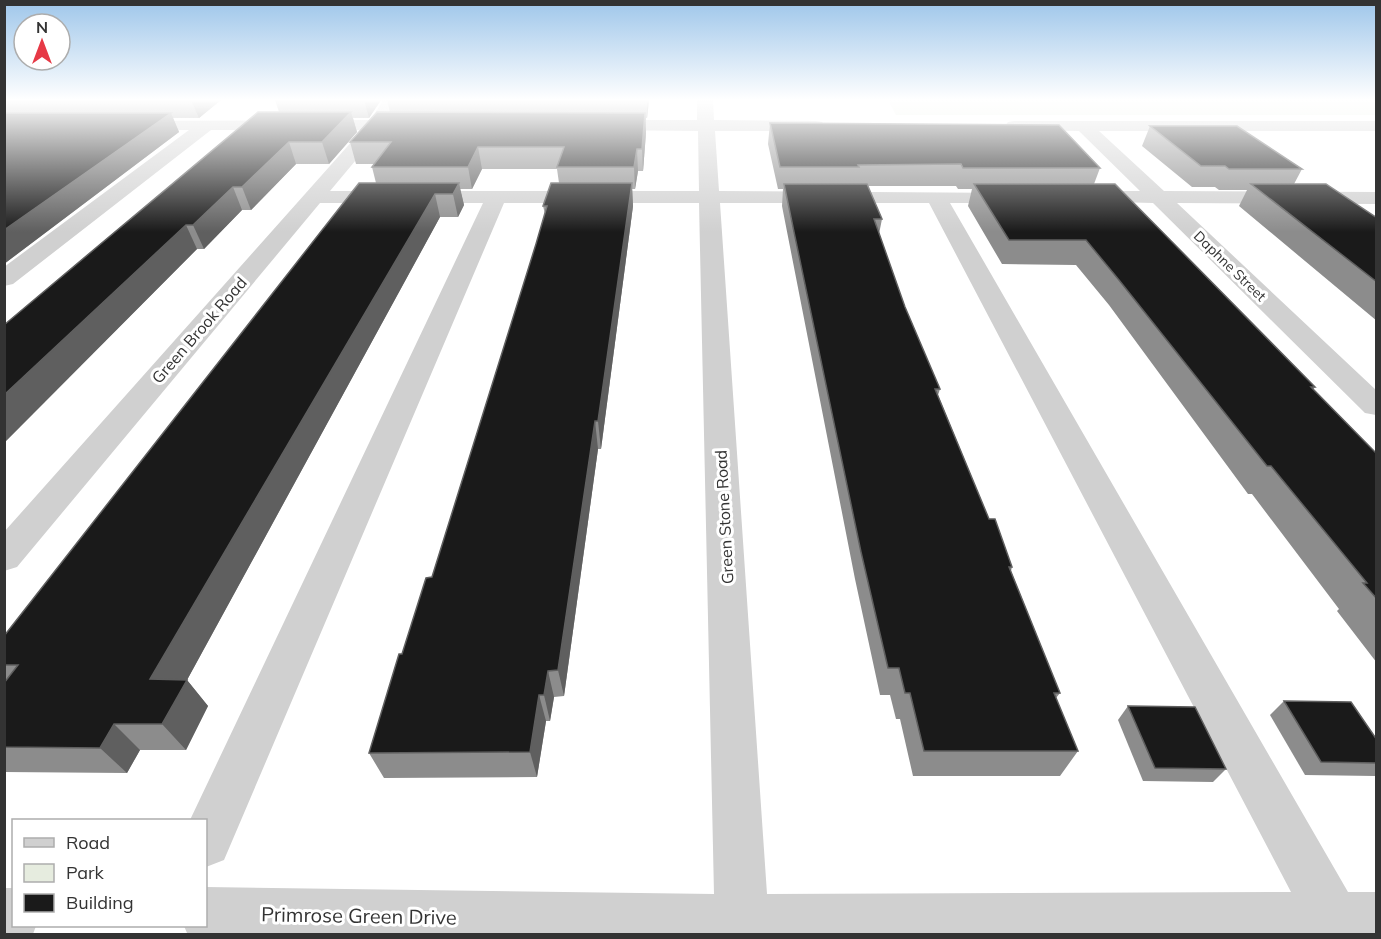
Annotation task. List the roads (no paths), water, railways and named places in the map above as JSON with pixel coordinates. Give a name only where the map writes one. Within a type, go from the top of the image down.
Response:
[{"type":"street","points":[[4,279],[182,144]]},
{"type":"street","name":"Green Brook Road","points":[[4,557],[360,144]]},
{"type":"street","name":"Green Stone Road","points":[[706,144],[742,928]]},
{"type":"street","name":"Daphne Street","points":[[1103,144],[1377,406]]},
{"type":"street","points":[[314,197],[1030,197]]},
{"type":"street","points":[[1065,197],[1377,198]]},
{"type":"street","points":[[207,840],[496,198]]},
{"type":"street","points":[[937,198],[1355,920]]},
{"type":"street","name":"Primrose Green Drive","points":[[207,914],[742,928],[1355,920]]}]
